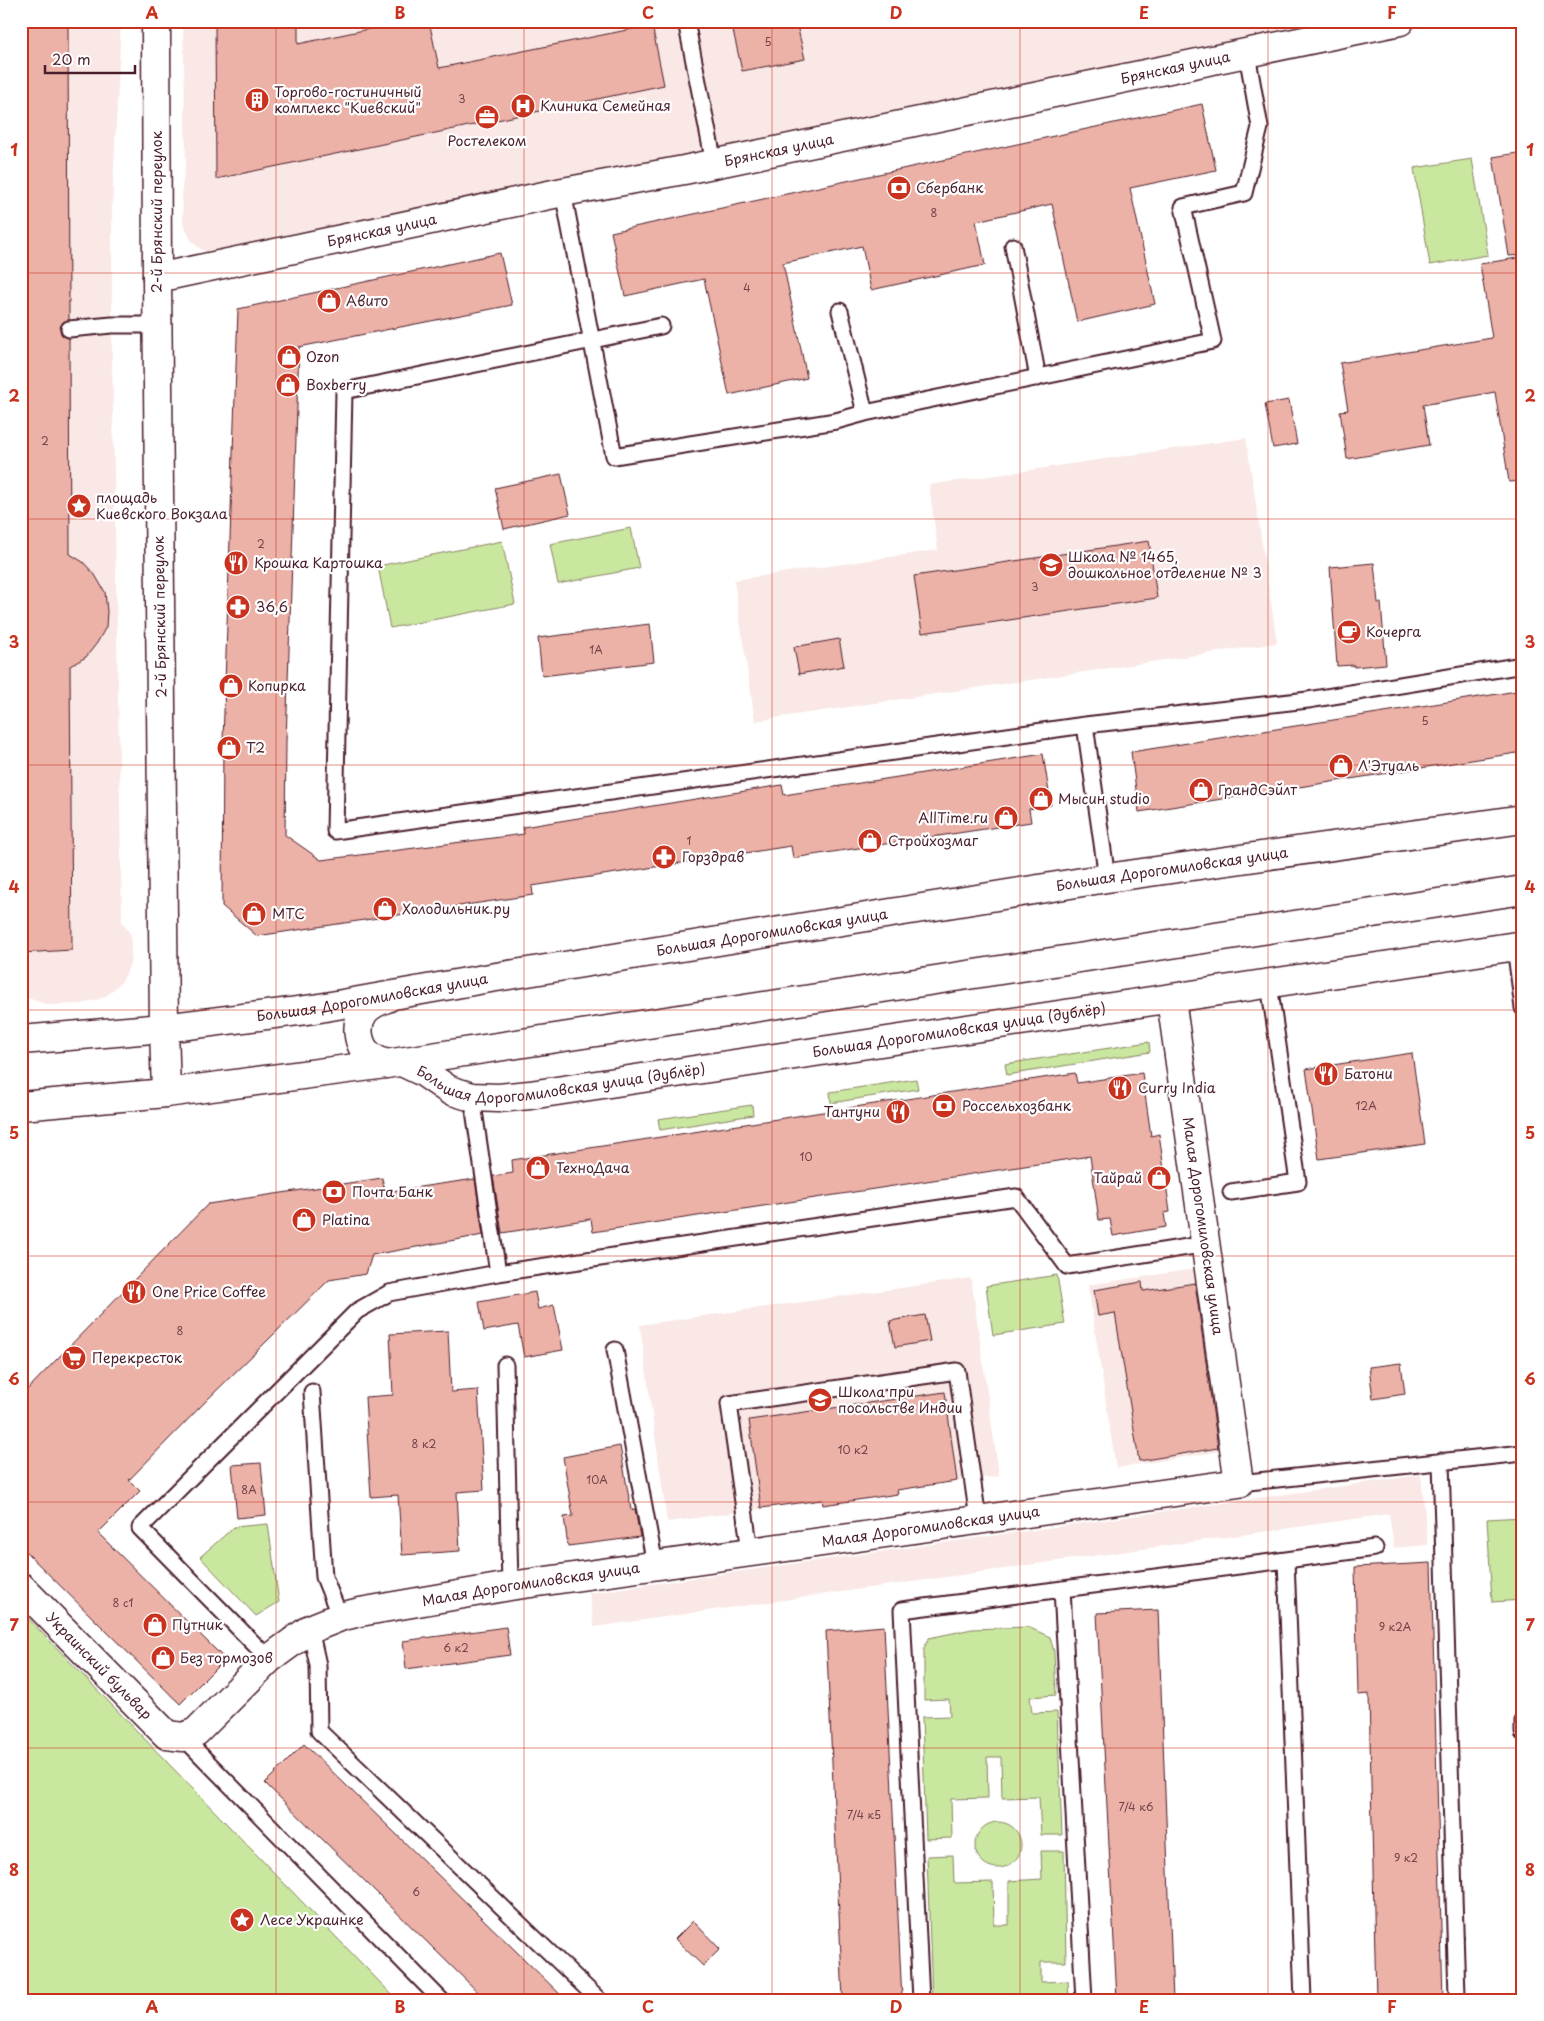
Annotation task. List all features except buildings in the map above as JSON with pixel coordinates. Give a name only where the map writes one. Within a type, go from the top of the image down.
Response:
[{"type":"street","name":"2-й Брянский переулок","points":[[156,21],[157,325],[166,1093]]},
{"type":"street","name":"Брянская улица","points":[[157,278],[563,192],[714,163],[1400,21]]},
{"type":"street","name":"Большая Дорогомиловская улица","points":[[21,1040],[248,1019],[388,998],[494,978],[1107,878],[1523,819]]},
{"type":"street","points":[[21,1106],[166,1093],[394,1063],[1523,890]]},
{"type":"street","name":"Большая Дорогомиловская улица (дублёр)","points":[[388,998],[373,1004],[364,1012],[359,1024],[358,1036],[363,1048],[371,1057],[423,1072],[449,1090],[472,1097],[498,1098],[530,1095],[1519,946]]},
{"type":"street","name":"Малая Дорогомиловская улица","points":[[182,1737],[196,1732],[269,1659],[310,1629],[340,1617],[510,1586],[1239,1483],[1171,998]]},
{"type":"street","name":"Украинский бульвар","points":[[21,1587],[167,1735],[182,1737]]},
{"type":"lane","points":[[686,21],[714,163]]},
{"type":"lane","points":[[563,192],[614,456],[836,421],[865,413],[1213,341],[1183,208],[1244,193],[1260,127],[1247,54]]},
{"type":"lane","points":[[1013,246],[1038,378]]},
{"type":"lane","points":[[840,311],[865,413]]},
{"type":"lane","points":[[69,329],[112,325],[157,325]]},
{"type":"lane","points":[[661,326],[344,391],[335,831],[1085,725],[1308,700],[1523,665]]},
{"type":"lane","points":[[1085,725],[1107,878]]},
{"type":"lane","points":[[1519,946],[1523,1008]]},
{"type":"lane","points":[[1231,1192],[1298,1182],[1269,984]]},
{"type":"lane","points":[[472,1097],[498,1273]]},
{"type":"lane","points":[[269,1659],[140,1528],[357,1311],[388,1293],[498,1273],[1016,1197],[1067,1266],[1207,1244]]},
{"type":"lane","points":[[615,1350],[655,1565]]},
{"type":"lane","points":[[505,1365],[510,1586]]},
{"type":"lane","points":[[750,1551],[729,1404],[957,1371],[978,1519]]},
{"type":"lane","points":[[312,1392],[324,1577],[340,1617]]},
{"type":"lane","points":[[1239,1483],[1523,1453]]},
{"type":"lane","points":[[1441,1461],[1457,1996]]},
{"type":"lane","points":[[920,2000],[902,1610],[1376,1548]]},
{"type":"lane","points":[[1286,1560],[1303,2000]]},
{"type":"lane","points":[[1062,1589],[1084,2000]]},
{"type":"lane","points":[[310,1629],[318,1665],[320,1731],[600,2000]]},
{"type":"lane","points":[[1523,1721],[1523,1733]]},
{"type":"lane","points":[[182,1737],[442,2000]]},
{"type":"shaded area","name":"площадь Киевского Вокзала","points":[[21,21],[121,21],[112,207],[112,357],[122,922],[131,935],[131,959],[122,981],[114,989],[105,997],[82,1004],[49,1005],[21,996]]},
{"type":"shaded area","points":[[183,21],[1347,21],[218,253],[204,251],[198,247],[191,240],[183,224],[182,188],[186,161]]},
{"type":"shaded area","name":"Школа № 1465, дошкольное отделение № 3","points":[[1246,438],[1277,643],[755,721],[734,580],[938,550],[929,485]]},
{"type":"shaded area","points":[[1201,1268],[1227,1450],[1116,1468],[1088,1285]]},
{"type":"shaded area","name":"Школа при посольстве Индии","points":[[971,1278],[999,1476],[898,1490],[898,1494],[823,1505],[822,1500],[667,1522],[640,1325]]},
{"type":"shaded area","points":[[1421,1475],[1428,1545],[1394,1548],[1389,1514],[594,1627],[589,1593]]},
{"type":"green space","points":[[1472,159],[1488,255],[1430,265],[1414,168]]},
{"type":"green space","points":[[631,528],[639,568],[558,584],[550,544]]},
{"type":"green space","points":[[502,541],[515,604],[390,628],[378,566]]},
{"type":"green space","points":[[1149,1042],[1150,1052],[1007,1075],[1005,1064]]},
{"type":"green space","points":[[916,1079],[918,1089],[831,1103],[830,1092]]},
{"type":"green space","points":[[752,1105],[753,1115],[660,1130],[658,1119]]},
{"type":"green space","points":[[1057,1275],[1065,1324],[993,1335],[986,1286]]},
{"type":"green space","points":[[1523,1517],[1523,1600],[1492,1602],[1487,1519]]},
{"type":"green space","points":[[268,1524],[279,1602],[256,1616],[200,1557],[234,1527]]},
{"type":"green space","points":[[21,1611],[397,2000],[21,2000]]},
{"type":"green space","points":[[1028,1627],[1050,1637],[1054,1652],[1056,1695],[1030,1697],[1032,1713],[1057,1712],[1062,1835],[1041,1835],[1039,1797],[1002,1798],[1001,1757],[987,1757],[988,1798],[951,1799],[952,1838],[926,1839],[922,1717],[950,1716],[949,1699],[924,1700],[924,1648],[929,1638],[972,1629]]},
{"type":"green space","points":[[1003,1822],[1007,1823],[1017,1832],[1020,1836],[1020,1854],[1011,1864],[1003,1868],[993,1868],[985,1864],[976,1854],[975,1840],[979,1832],[989,1823]]},
{"type":"green space","points":[[1041,1851],[1064,1851],[1066,1962],[1041,1962],[1041,1982],[1068,1981],[1069,2000],[932,2000],[927,1856],[953,1855],[954,1883],[993,1882],[994,1925],[1009,1925],[1009,1881],[1042,1879]]},
{"type":"place","name":"Торгово-гостиничный комплекс \"Киевский\"","points":[[257,100]]},
{"type":"place","name":"Клиника Семейная","points":[[523,106]]},
{"type":"place","name":"Ростелеком","points":[[487,117]]},
{"type":"place","name":"Сбербанк","points":[[899,188]]},
{"type":"place","name":"Авито","points":[[329,301]]},
{"type":"place","name":"Ozon","points":[[289,357]]},
{"type":"place","name":"Boxberry","points":[[288,385]]},
{"type":"place","name":"площадь Киевского Вокзала","points":[[79,506]]},
{"type":"place","name":"Крошка Картошка","points":[[236,563]]},
{"type":"place","name":"Школа № 1465, дошкольное отделение № 3","points":[[1051,565]]},
{"type":"place","name":"36,6","points":[[238,607]]},
{"type":"place","name":"Кочерга","points":[[1349,632]]},
{"type":"place","name":"Копирка","points":[[231,686]]},
{"type":"place","name":"T2","points":[[229,748]]},
{"type":"place","name":"Л'Этуаль","points":[[1341,766]]},
{"type":"place","name":"ГрандСэйлт","points":[[1201,790]]},
{"type":"place","name":"Мысин studio","points":[[1041,799]]},
{"type":"place","name":"AllTime.ru","points":[[1006,818]]},
{"type":"place","name":"Стройхозмаг","points":[[870,841]]},
{"type":"place","name":"Горздрав","points":[[664,857]]},
{"type":"place","name":"Холодильник.ру","points":[[385,909]]},
{"type":"place","name":"МТС","points":[[254,914]]},
{"type":"place","name":"Батони","points":[[1326,1074]]},
{"type":"place","name":"Curry India","points":[[1120,1088]]},
{"type":"place","name":"Россельхозбанк","points":[[944,1106]]},
{"type":"place","name":"Тантуни","points":[[898,1112]]},
{"type":"place","name":"ТехноДача","points":[[538,1168]]},
{"type":"place","name":"Тайрай","points":[[1159,1178]]},
{"type":"place","name":"Почта Банк","points":[[334,1192]]},
{"type":"place","name":"Platina","points":[[304,1220]]},
{"type":"place","name":"One Price Coffee","points":[[134,1292]]},
{"type":"place","name":"Перекресток","points":[[74,1358]]},
{"type":"place","name":"Школа при посольстве Индии","points":[[820,1400]]},
{"type":"place","name":"Путник","points":[[155,1625]]},
{"type":"place","name":"Без тормозов","points":[[163,1658]]},
{"type":"place","name":"Лесе Украинке","points":[[242,1920]]}]
